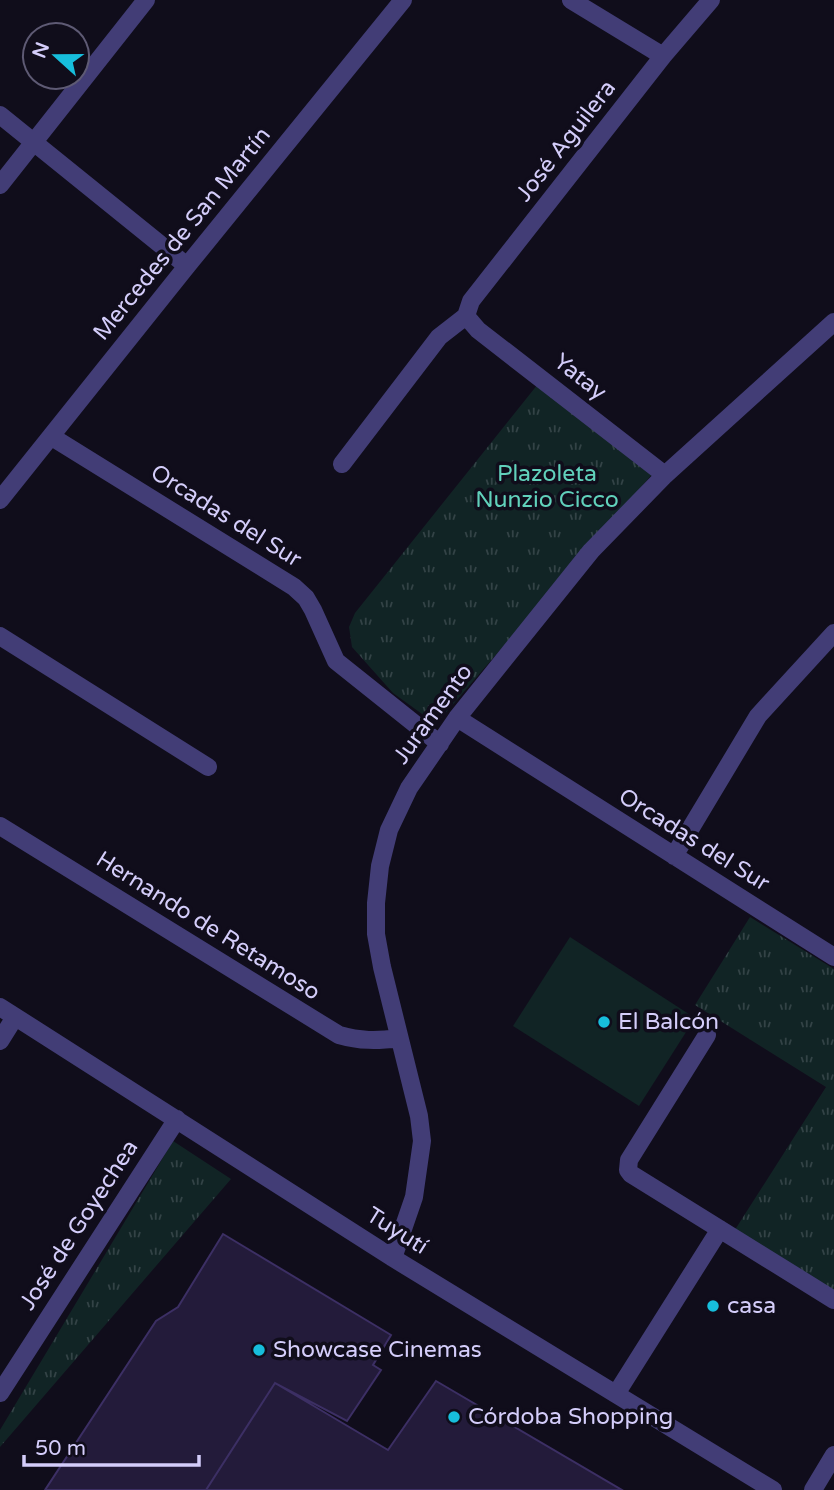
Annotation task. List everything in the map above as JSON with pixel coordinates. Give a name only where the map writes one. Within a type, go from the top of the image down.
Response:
[{"type":"street","points":[[0,185],[146,0]]},
{"type":"street","name":"Mercedes de San Martín","points":[[0,500],[403,0]]},
{"type":"street","points":[[571,0],[663,56]]},
{"type":"street","name":"José Aguilera","points":[[466,316],[471,302],[663,56],[710,0]]},
{"type":"street","points":[[0,115],[187,265]]},
{"type":"street","points":[[342,464],[439,337],[466,316]]},
{"type":"street","name":"Yatay","points":[[466,316],[478,330],[666,475]]},
{"type":"street","name":"Juramento","points":[[393,1258],[414,1197],[422,1141],[419,1116],[376,934],[380,866],[389,830],[409,788],[457,718],[591,551],[666,475],[834,323]]},
{"type":"street","name":"Orcadas del Sur","points":[[52,437],[294,587],[306,598],[313,610],[336,661],[440,744]]},
{"type":"street","points":[[674,856],[758,716],[834,633]]},
{"type":"street","points":[[0,636],[208,767]]},
{"type":"street","name":"Orcadas del Sur","points":[[457,718],[834,957]]},
{"type":"street","name":"Hernando de Retamoso","points":[[0,826],[339,1035],[356,1040],[376,1041],[399,1038]]},
{"type":"street","name":"Tuyutí","points":[[0,1006],[393,1258],[772,1490]]},
{"type":"street","points":[[0,1041],[15,1017]]},
{"type":"street","points":[[707,1035],[629,1160],[628,1170],[834,1300]]},
{"type":"street","name":"José de Goyechea","points":[[0,1393],[177,1119]]},
{"type":"street","points":[[616,1394],[720,1229]]},
{"type":"street","points":[[813,1490],[834,1455]]},
{"type":"green space","name":"Plazoleta Nunzio Cicco","points":[[542,379],[654,472],[436,724],[393,693],[352,647],[349,627],[355,613]]},
{"type":"green space","points":[[750,917],[834,969],[834,1295],[731,1236],[826,1087],[695,1005]]},
{"type":"green space","name":"El Balcón","points":[[570,937],[695,1018],[639,1106],[513,1026]]},
{"type":"green space","points":[[173,1141],[231,1179],[0,1447],[0,1430]]},
{"type":"building","name":"Showcase Cinemas","points":[[223,1234],[391,1335],[373,1365],[381,1370],[347,1421],[275,1383],[206,1490],[45,1490],[156,1321],[178,1307]]},
{"type":"building","name":"Córdoba Shopping","points":[[436,1381],[622,1490],[206,1490],[275,1383],[388,1450]]},
{"type":"place","name":"El Balcón","points":[[604,1022]]},
{"type":"place","name":"casa","points":[[713,1306]]},
{"type":"place","name":"Showcase Cinemas","points":[[259,1350]]},
{"type":"place","name":"Córdoba Shopping","points":[[454,1417]]}]
